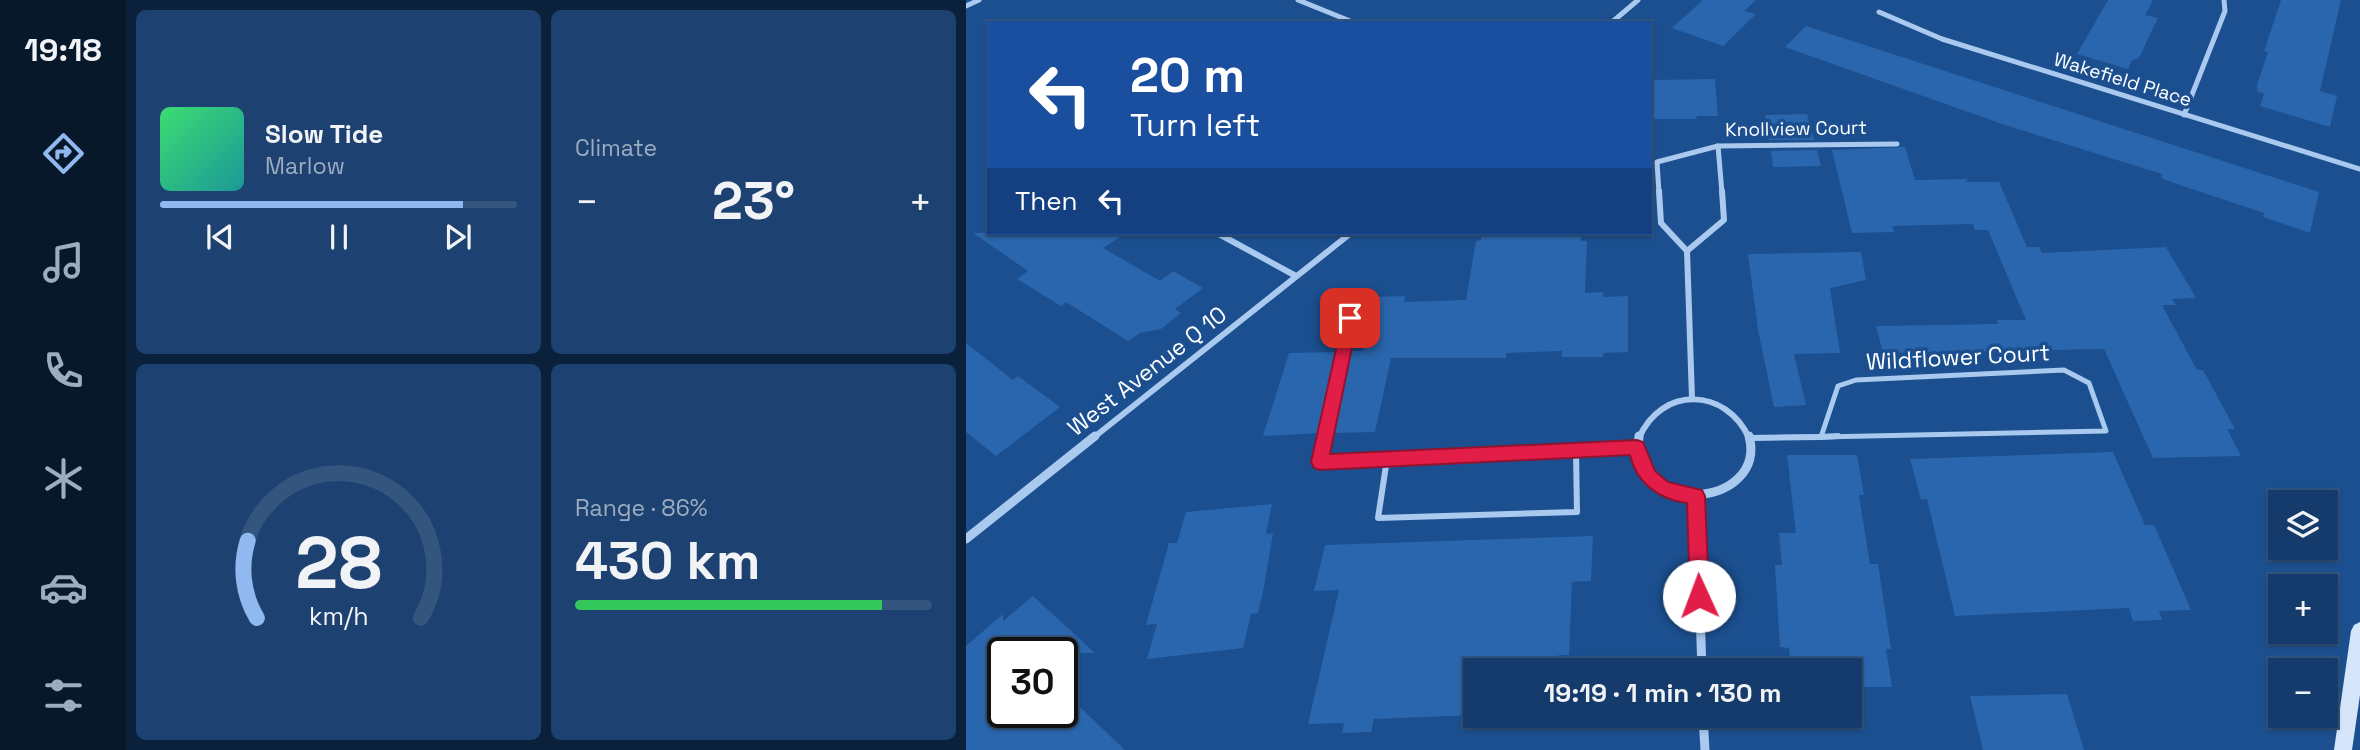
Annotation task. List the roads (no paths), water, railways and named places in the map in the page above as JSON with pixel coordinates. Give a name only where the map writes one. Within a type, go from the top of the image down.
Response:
[{"type":"street","points":[[966,6],[979,0]]},
{"type":"street","points":[[1297,0],[1350,21]]},
{"type":"street","points":[[1613,21],[1638,0]]},
{"type":"street","points":[[2184,115],[2225,11],[2224,0]]},
{"type":"street","name":"Wakefield Place","points":[[1879,12],[1942,39],[2360,169]]},
{"type":"street","name":"Knollview Court","points":[[1688,250],[1661,223],[1653,162],[1718,146],[1897,144]]},
{"type":"street","points":[[1692,398],[1688,250],[1724,220],[1718,146]]},
{"type":"street","points":[[1221,235],[1296,276]]},
{"type":"street","name":"West Avenue Q 10","points":[[966,539],[1348,235]]},
{"type":"street","points":[[1692,398],[1707,400],[1728,409],[1744,425],[1749,439],[1750,455],[1744,471],[1732,484],[1715,493],[1696,496],[1678,494],[1661,487],[1644,470],[1637,448],[1639,433],[1653,413],[1675,400],[1692,398]]},
{"type":"street","points":[[1696,496],[1702,658]]},
{"type":"street","points":[[2343,750],[2360,631]]},
{"type":"street","points":[[1704,728],[1705,750]]},
{"type":"lane","points":[[1350,318],[1320,462],[1637,448]]},
{"type":"lane","name":"Wildflower Court","points":[[1749,439],[2106,431],[2089,383],[2064,370],[1856,380],[1838,386],[1821,437]]},
{"type":"lane","points":[[1387,459],[1378,518],[1577,512],[1576,451]]}]
